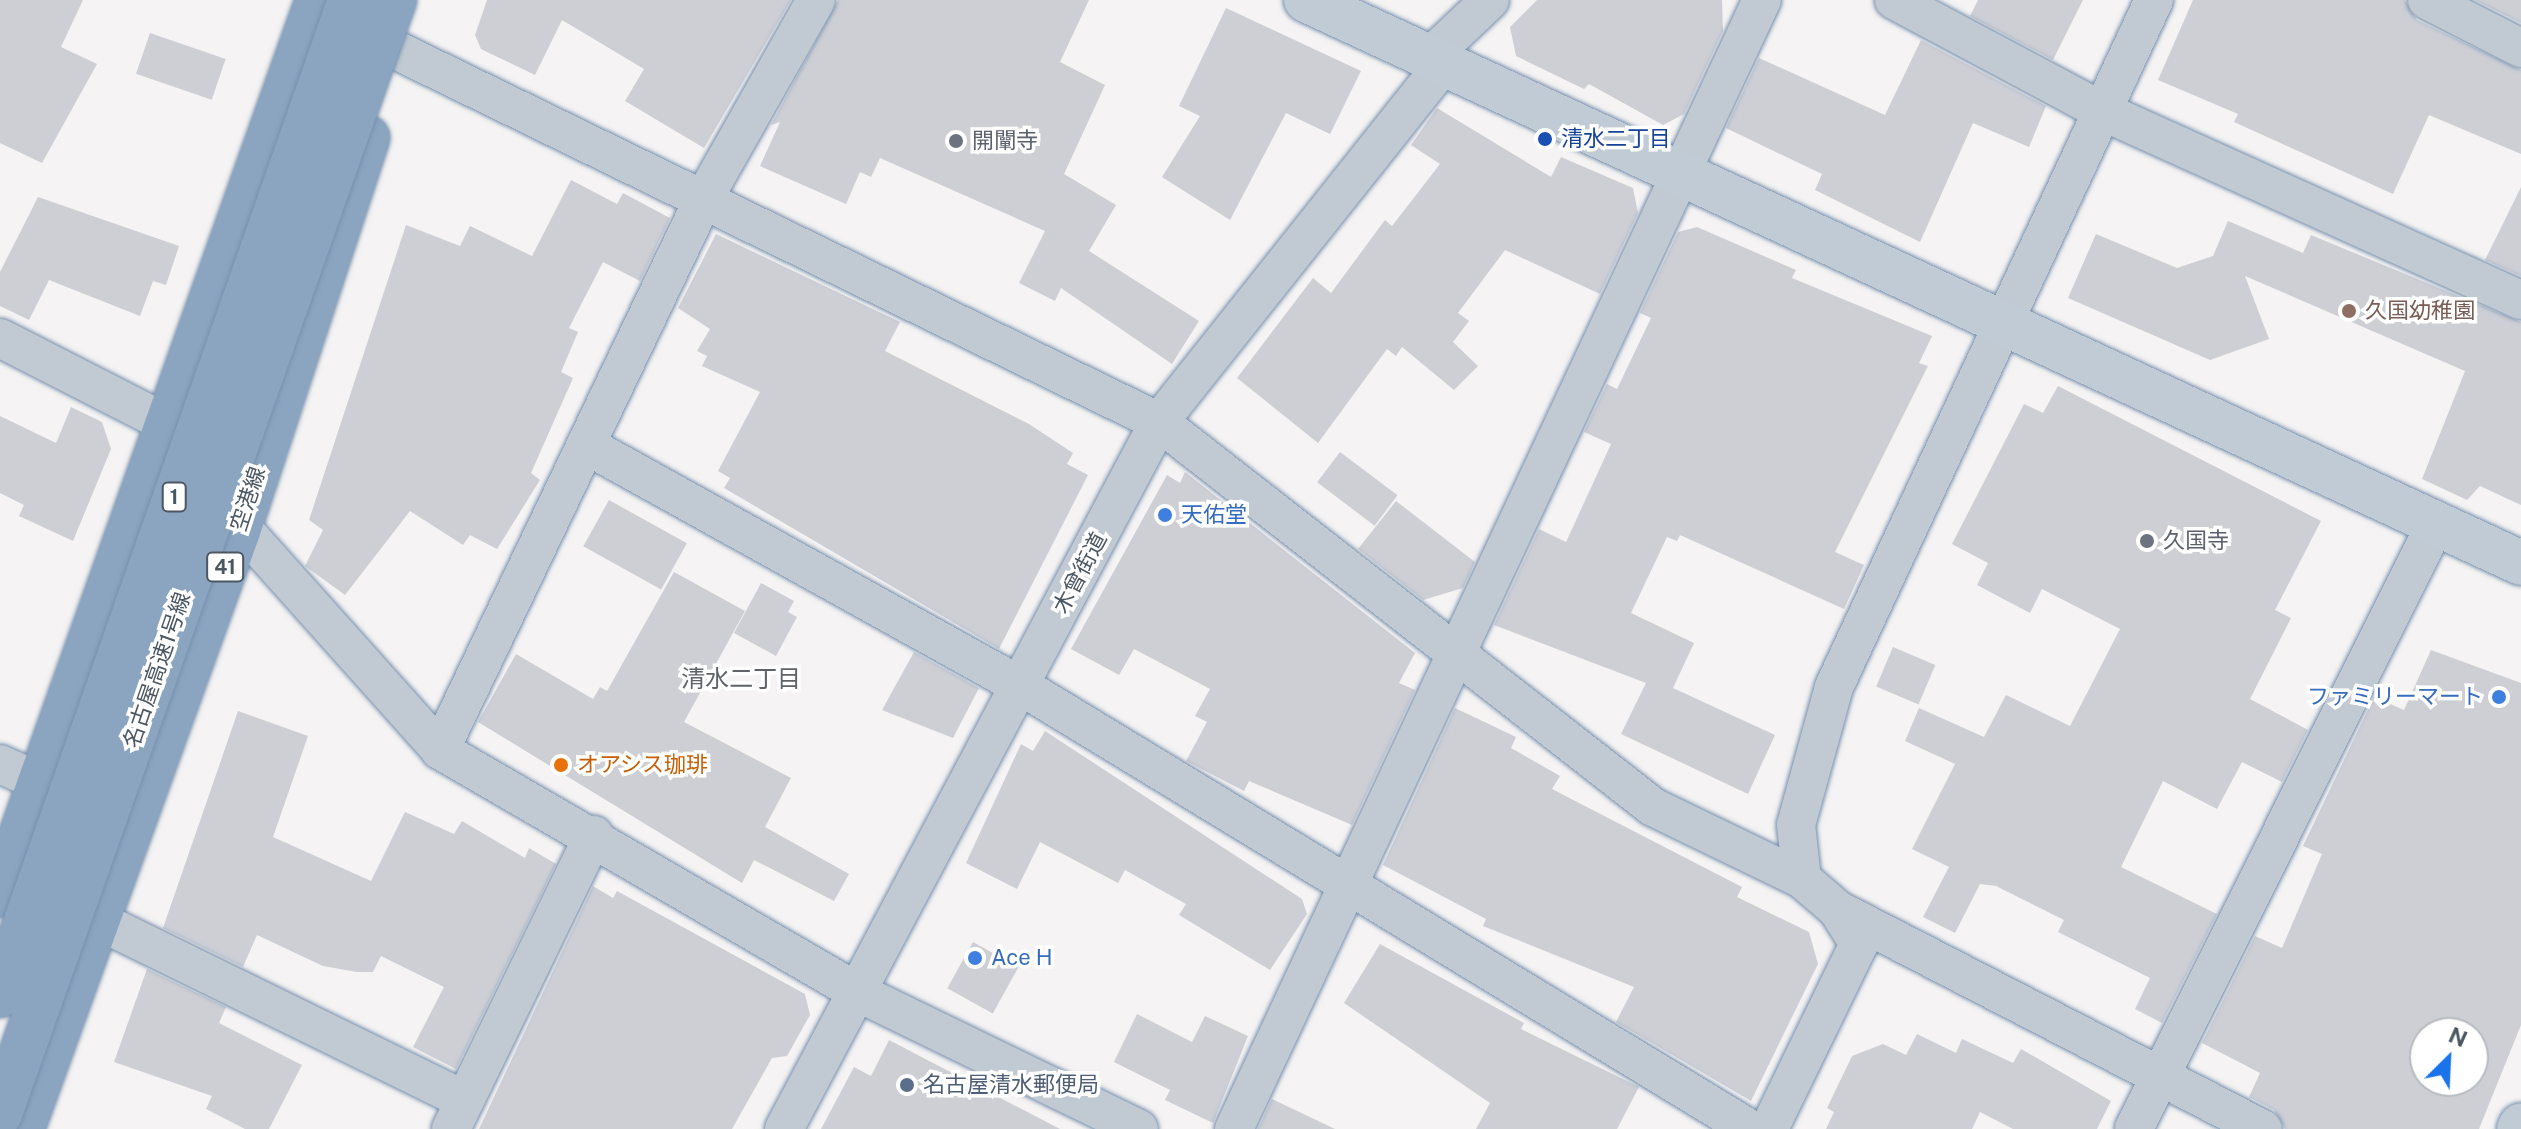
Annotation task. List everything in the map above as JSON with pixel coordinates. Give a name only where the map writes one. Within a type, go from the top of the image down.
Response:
[{"type":"highway","points":[[0,895],[19,772],[172,426],[318,0]]},
{"type":"highway","name":"名古屋高速1号線","points":[[0,995],[350,0]]},
{"type":"highway","name":"名古屋高速1号線","points":[[0,1114],[394,0]]},
{"type":"highway","name":"空港線","points":[[22,1129],[93,918],[238,531],[414,0]]},
{"type":"street","points":[[440,750],[704,198],[816,0]]},
{"type":"street","points":[[1306,0],[1681,171],[2003,324],[2521,563]]},
{"type":"street","name":"木曾街道","points":[[784,1129],[859,993],[1159,422],[1438,59],[1490,0]]},
{"type":"street","points":[[1234,1129],[1453,655],[1762,0]]},
{"type":"street","points":[[1894,0],[2102,111],[2521,300]]},
{"type":"street","points":[[1802,879],[1796,825],[1834,687],[2154,0]]},
{"type":"street","points":[[2427,0],[2521,48]]},
{"type":"street","points":[[396,50],[1159,422],[1453,655],[1653,807],[1802,879],[1838,910],[2263,1129]]},
{"type":"street","points":[[0,338],[172,426],[238,531],[440,750],[594,835],[859,993],[1127,1126]]},
{"type":"street","points":[[586,445],[1021,686],[1345,888],[1750,1129]]},
{"type":"street","points":[[2134,1129],[2435,525]]},
{"type":"street","points":[[93,918],[458,1115],[594,835]]},
{"type":"street","points":[[1769,1129],[1859,944],[1838,910]]},
{"type":"building","points":[[0,0],[83,0],[61,47],[97,64],[42,163],[0,143]]},
{"type":"building","points":[[487,0],[791,0],[704,148],[625,101],[644,69],[562,20],[535,75],[481,49],[475,35]]},
{"type":"building","points":[[838,0],[1089,0],[1060,62],[1105,85],[1064,174],[1116,205],[1089,251],[1199,321],[1172,364],[1061,288],[1055,301],[1019,283],[1045,231],[880,158],[871,177],[860,172],[846,204],[760,166],[780,122],[771,125]]},
{"type":"building","points":[[1537,0],[1722,0],[1723,31],[1684,114],[1663,125],[1589,84],[1584,89],[1516,56],[1510,27]]},
{"type":"building","points":[[1978,0],[2083,0],[2053,60],[1970,16]]},
{"type":"building","points":[[2193,0],[2405,0],[2417,20],[2521,70],[2521,154],[2429,115],[2393,194],[2234,122],[2238,114],[2158,80]]},
{"type":"building","points":[[2475,0],[2521,0],[2521,23]]},
{"type":"building","points":[[1226,8],[1361,71],[1330,134],[1286,113],[1230,220],[1162,177],[1200,116],[1179,106]]},
{"type":"building","points":[[150,33],[226,59],[212,100],[136,74]]},
{"type":"building","points":[[1921,40],[2046,106],[2029,147],[1973,123],[1920,242],[1815,190],[1822,174],[1726,128],[1759,58],[1885,115]]},
{"type":"building","points":[[1437,108],[1551,177],[1561,157],[1633,188],[1638,213],[1600,294],[1505,250],[1458,313],[1469,321],[1453,342],[1478,366],[1454,390],[1402,347],[1396,356],[1387,349],[1318,443],[1237,378],[1313,278],[1331,293],[1385,220],[1392,226],[1440,164],[1411,145]]},
{"type":"building","points":[[571,180],[617,204],[623,193],[670,218],[640,281],[603,262],[569,328],[578,332],[561,372],[573,378],[531,473],[540,480],[497,549],[470,535],[463,545],[410,511],[345,595],[305,566],[323,530],[309,520],[406,225],[460,246],[470,226],[532,256]]},
{"type":"building","points":[[2521,187],[2521,276],[2485,260]]},
{"type":"building","points":[[38,197],[179,246],[166,285],[153,281],[140,316],[49,280],[29,320],[0,306],[0,272]]},
{"type":"building","points":[[2228,221],[2303,253],[2311,235],[2521,322],[2521,505],[2480,486],[2467,500],[2422,479],[2465,371],[2245,276],[2269,339],[2210,360],[2068,298],[2096,234],[2177,268],[2213,256]]},
{"type":"building","points":[[1697,227],[1796,270],[1792,278],[1932,336],[1919,363],[1928,366],[1835,552],[1864,565],[1844,609],[1680,535],[1677,541],[1667,537],[1631,613],[1694,643],[1673,688],[1775,735],[1748,794],[1621,734],[1646,683],[1494,625],[1539,529],[1566,542],[1611,444],[1584,432],[1607,384],[1617,389],[1651,318],[1640,313],[1678,232]]},
{"type":"building","points":[[716,234],[900,322],[885,351],[1029,424],[1073,453],[1067,464],[1088,475],[999,649],[724,488],[730,478],[718,471],[760,392],[702,366],[707,356],[697,351],[710,329],[678,308]]},
{"type":"building","points":[[2058,386],[2321,521],[2275,610],[2291,618],[2250,699],[2308,730],[2282,782],[2242,762],[2217,809],[2163,781],[2121,867],[2217,914],[2162,1023],[2135,1009],[2150,978],[2058,932],[2064,920],[1996,886],[1980,884],[1955,933],[1923,917],[1949,867],[1912,849],[1955,764],[1905,741],[1919,708],[1984,737],[2006,695],[2070,726],[2120,629],[2042,589],[2030,613],[1977,585],[1988,563],[1952,544],[2024,404],[2043,413]]},
{"type":"building","points":[[71,407],[102,422],[111,449],[73,541],[19,516],[24,505],[0,493],[0,416],[56,443]]},
{"type":"building","points":[[1340,452],[1398,495],[1375,526],[1317,482]]},
{"type":"building","points":[[1185,472],[1415,653],[1399,683],[1415,690],[1352,825],[1249,781],[1244,791],[1186,761],[1207,722],[1195,716],[1210,689],[1134,649],[1119,675],[1071,649],[1167,475],[1180,483]]},
{"type":"building","points":[[609,500],[687,543],[661,590],[583,546]]},
{"type":"building","points":[[1396,501],[1475,562],[1463,588],[1423,600],[1358,549]]},
{"type":"building","points":[[674,572],[745,611],[684,722],[791,778],[765,827],[849,874],[834,901],[754,860],[742,883],[478,722],[516,654],[593,699],[600,687],[607,691]]},
{"type":"building","points":[[761,583],[794,601],[788,612],[797,617],[776,656],[734,633]]},
{"type":"building","points":[[1893,647],[1935,665],[1919,705],[1876,687]]},
{"type":"building","points":[[2431,650],[2521,683],[2521,1025],[2479,1129],[2285,1129],[2274,1110],[2249,1097],[2260,1073],[2202,1043],[2255,936],[2282,948],[2322,854],[2303,846],[2374,697],[2404,710]]},
{"type":"building","points":[[914,652],[979,688],[953,738],[882,710]]},
{"type":"building","points":[[1455,708],[1516,737],[1511,748],[1560,776],[1552,789],[1742,887],[1737,897],[1809,932],[1818,964],[1751,1101],[1616,1022],[1634,987],[1483,926],[1486,919],[1383,865]]},
{"type":"building","points":[[238,711],[308,736],[273,837],[371,881],[405,812],[454,834],[462,821],[525,858],[529,848],[556,864],[456,1069],[413,1047],[444,987],[381,956],[373,972],[357,972],[323,966],[257,935],[243,967],[163,928]]},
{"type":"building","points":[[1045,731],[1302,899],[1307,914],[1270,970],[1179,915],[1186,904],[1125,870],[1118,883],[1040,842],[1017,889],[966,863],[1021,744],[1033,751]]},
{"type":"building","points":[[593,886],[613,898],[617,891],[805,994],[810,1015],[787,1056],[772,1058],[732,1129],[479,1129]]},
{"type":"building","points":[[973,942],[1018,967],[993,1014],[947,988]]},
{"type":"building","points":[[1380,944],[1524,1023],[1521,1029],[1639,1087],[1617,1129],[1476,1129],[1490,1103],[1344,1003]]},
{"type":"building","points":[[147,969],[226,1007],[219,1023],[302,1065],[269,1129],[245,1129],[206,1109],[212,1096],[114,1062]]},
{"type":"building","points":[[1137,1014],[1192,1042],[1205,1016],[1248,1036],[1213,1123],[1165,1100],[1170,1090],[1114,1062]]},
{"type":"building","points":[[1917,1034],[1956,1053],[1962,1039],[2013,1063],[2021,1049],[2111,1101],[2097,1129],[2013,1129],[1980,1112],[1972,1129],[1826,1129],[1834,1112],[1827,1108],[1852,1056],[1883,1044],[1906,1055]]},
{"type":"building","points":[[889,1040],[1060,1129],[821,1129],[854,1067],[871,1076]]},
{"type":"building","points":[[1272,1099],[1335,1129],[1258,1129]]},
{"type":"place","name":"清水二丁目","points":[[1545,139]]},
{"type":"place","name":"開闡寺","points":[[956,141]]},
{"type":"place","name":"久国幼稚園","points":[[2349,311]]},
{"type":"place","name":"天佑堂","points":[[1165,515]]},
{"type":"place","name":"久国寺","points":[[2147,541]]},
{"type":"place","name":"ファミリーマート","points":[[2499,697]]},
{"type":"place","name":"オアシス珈琲","points":[[561,765]]},
{"type":"place","name":"Ace H","points":[[975,958]]},
{"type":"place","name":"名古屋清水郵便局","points":[[907,1085]]},
{"type":"district","name":"清水二丁目","points":[[741,679]]}]
